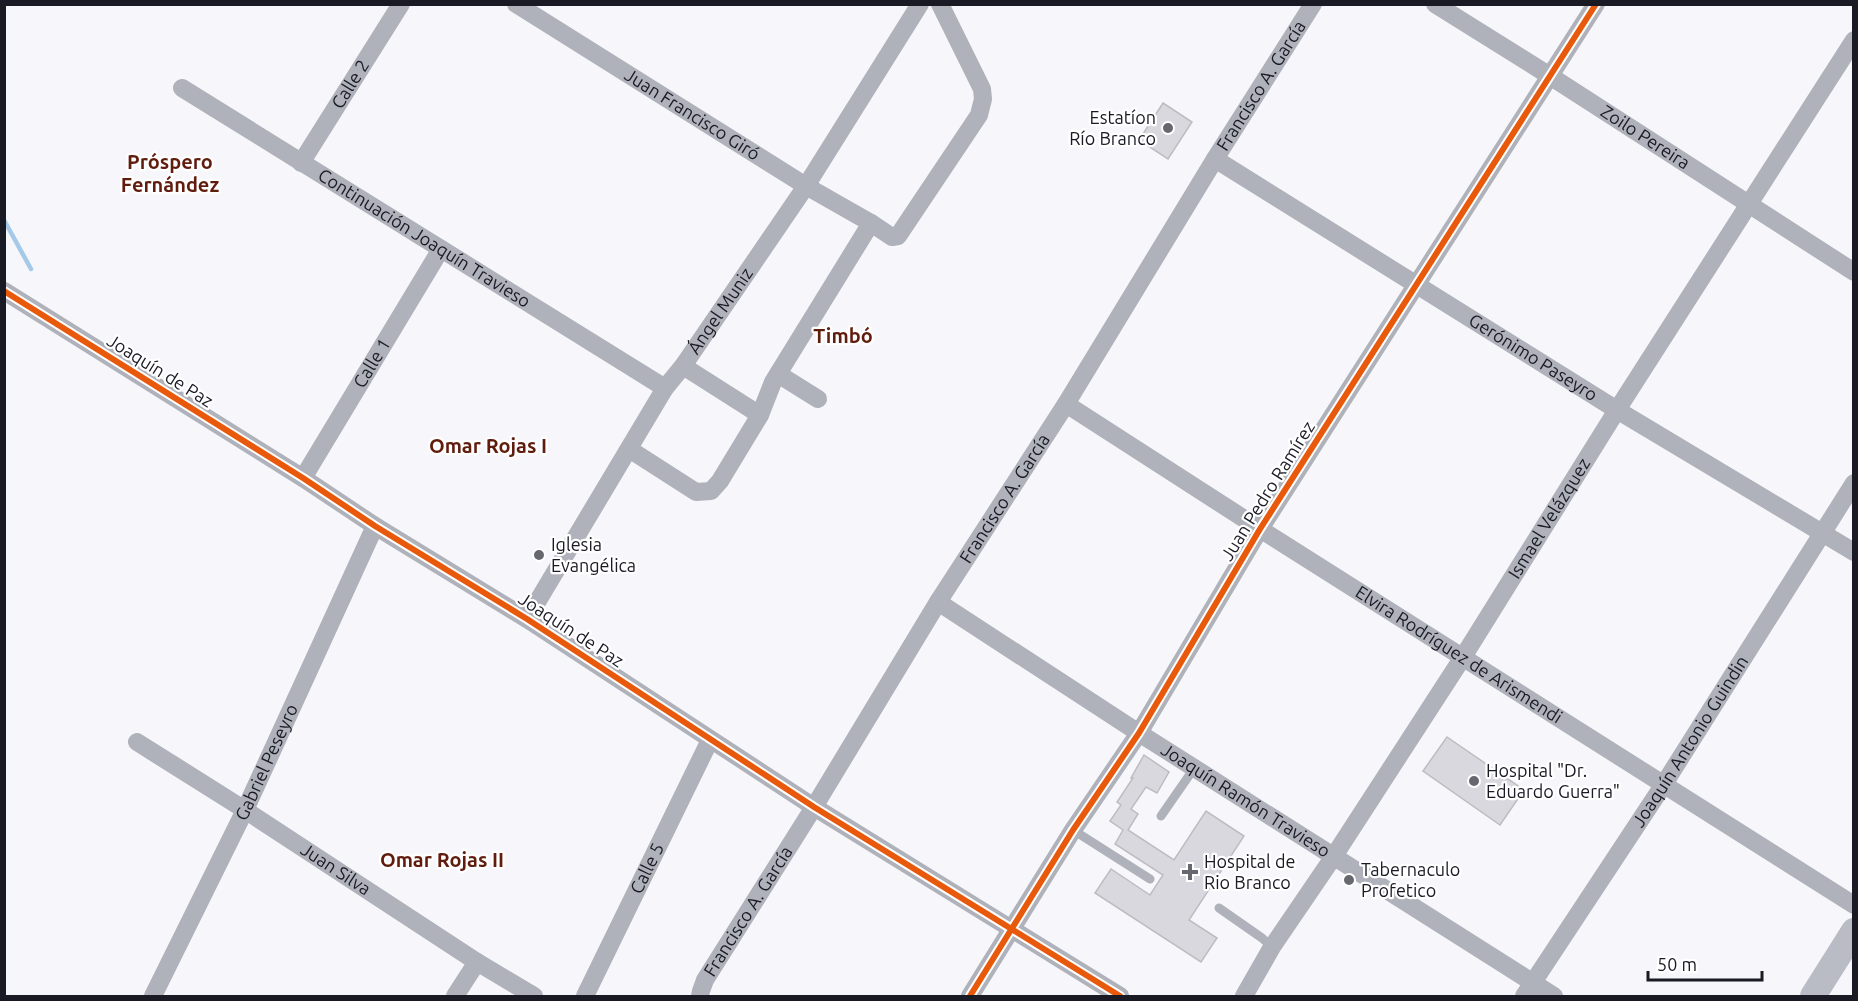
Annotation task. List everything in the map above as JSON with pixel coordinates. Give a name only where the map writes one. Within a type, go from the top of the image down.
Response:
[{"type":"street","name":"Calle 2","points":[[300,163],[401,4]]},
{"type":"street","name":"Juan Francisco Giró","points":[[516,4],[806,186],[892,237],[898,236],[979,115],[983,99],[982,89],[940,4]]},
{"type":"street","name":"Ángel Muniz","points":[[527,619],[665,388],[683,366],[806,186],[920,4]]},
{"type":"street","name":"Francisco A. García","points":[[700,996],[705,980],[814,807],[938,602],[1066,404],[1215,159],[1313,4]]},
{"type":"street","name":"Zoilo Pereira","points":[[1435,4],[1854,272]]},
{"type":"street","name":"Juan Pedro Ramírez","points":[[970,996],[1073,830],[1139,733],[1260,529],[1596,4]]},
{"type":"street","name":"Ismael Velázquez","points":[[1244,996],[1272,947],[1463,657],[1854,40]]},
{"type":"street","name":"Continuación Joaquín Travieso","points":[[182,88],[665,388]]},
{"type":"street","name":"Gerónimo Paseyro","points":[[1215,159],[1617,411],[1854,552]]},
{"type":"street","points":[[629,449],[696,492],[711,491],[720,481],[760,415],[773,382],[871,223]]},
{"type":"street","name":"Calle 1","points":[[303,478],[441,249]]},
{"type":"street","name":"Joaquín de Paz","points":[[4,291],[303,478],[375,526],[527,619],[814,807],[1120,996]]},
{"type":"street","points":[[683,366],[760,415]]},
{"type":"street","points":[[778,374],[818,399]]},
{"type":"street","name":"Elvira Rodríguez de Arismendi","points":[[1066,404],[1854,905]]},
{"type":"street","name":"Joaquín Antonio Guindin","points":[[1529,990],[1664,784],[1854,483]]},
{"type":"street","name":"Gabriel Peseyro","points":[[153,996],[245,810],[375,526]]},
{"type":"street","name":"Joaquín Ramón Travieso","points":[[938,602],[1334,856],[1529,990],[1554,996]]},
{"type":"street","name":"Calle 5","points":[[585,996],[710,740]]},
{"type":"street","name":"Juan Silva","points":[[137,742],[477,962],[534,996]]},
{"type":"street","points":[[1813,996],[1854,931]]},
{"type":"street","points":[[455,996],[477,962]]},
{"type":"lane","points":[[1161,816],[1195,767]]},
{"type":"lane","points":[[1073,830],[1090,843],[1150,879]]},
{"type":"lane","points":[[1219,908],[1272,947]]},
{"type":"building","name":"Estatíon Río Branco","points":[[1163,103],[1192,122],[1168,159],[1139,140]]},
{"type":"building","name":"Hospital \"Dr. Eduardo Guerra\"","points":[[1447,737],[1524,790],[1500,825],[1423,771]]},
{"type":"building","name":"Hospital de Rio Branco","points":[[1144,755],[1169,772],[1157,793],[1146,787],[1131,809],[1138,814],[1128,830],[1174,860],[1206,811],[1244,836],[1189,920],[1217,938],[1201,962],[1095,893],[1111,869],[1150,895],[1163,875],[1115,844],[1123,830],[1110,821],[1121,805],[1117,802],[1133,778],[1131,778]]},
{"type":"waterway","points":[[4,220],[31,269]]},
{"type":"cycle path","points":[[970,996],[1073,830],[1139,733],[1260,529],[1596,4]]},
{"type":"cycle path","points":[[4,291],[303,478],[375,526],[527,619],[814,807],[1120,996]]},
{"type":"place","name":"Estatíon Río Branco","points":[[1168,128]]},
{"type":"place","name":"Iglesia Evangélica","points":[[539,555]]},
{"type":"place","name":"Hospital \"Dr. Eduardo Guerra\"","points":[[1474,781]]},
{"type":"place","name":"Hospital de Rio Branco","points":[[1190,872]]},
{"type":"place","name":"Tabernaculo Profetico","points":[[1349,880]]},
{"type":"district","name":"Próspero Fernández","points":[[170,174]]},
{"type":"district","name":"Timbó","points":[[843,336]]},
{"type":"district","name":"Omar Rojas I","points":[[488,446]]},
{"type":"district","name":"Omar Rojas II","points":[[442,860]]}]
